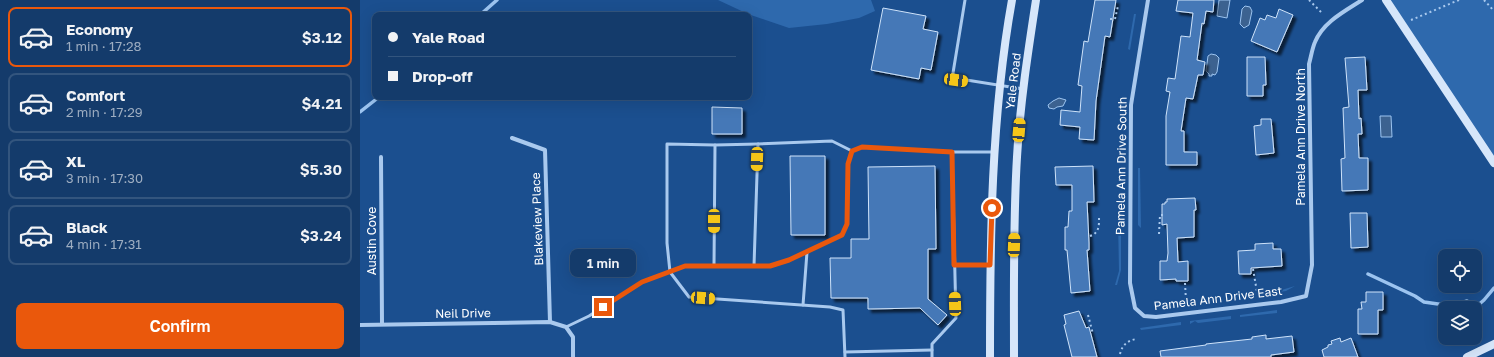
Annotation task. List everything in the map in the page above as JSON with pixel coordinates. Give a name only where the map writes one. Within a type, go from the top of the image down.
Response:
[{"type":"main road","name":"Yale Road","points":[[990,357],[990,265],[995,152],[1004,44],[1012,0]]},
{"type":"main road","name":"Yale Road","points":[[1014,357],[1014,260],[1017,157],[1023,89],[1036,0]]},
{"type":"main road","points":[[1386,0],[1494,163]]},
{"type":"main road","points":[[1467,357],[1494,344]]},
{"type":"street","name":"Pamela Ann Drive South","points":[[1135,308],[1130,283],[1131,105],[1148,0]]},
{"type":"street","name":"Pamela Ann Drive North","points":[[1306,296],[1312,265],[1309,64],[1315,41],[1326,26],[1362,0]]},
{"type":"street","name":"Blakeview Place","points":[[512,138],[545,150],[550,322]]},
{"type":"street","name":"Austin Cove","points":[[381,158],[382,324]]},
{"type":"street","name":"Pamela Ann Drive East","points":[[1135,308],[1144,316],[1156,317],[1281,302],[1306,296]]},
{"type":"street","name":"Neil Drive","points":[[360,325],[550,322],[566,327]]},
{"type":"street","points":[[566,327],[573,337],[573,357]]},
{"type":"lane","points":[[965,0],[953,73],[954,78],[1023,89]]},
{"type":"lane","points":[[846,357],[842,310],[830,307],[689,297],[670,272],[667,243],[667,144],[715,145],[832,141],[852,151],[862,147],[952,152],[995,152]]},
{"type":"lane","points":[[754,266],[758,144]]},
{"type":"lane","points":[[714,266],[715,145]]},
{"type":"lane","points":[[566,327],[589,316],[642,282],[685,266],[770,266],[808,252],[842,235],[847,224],[848,164],[852,151]]},
{"type":"lane","points":[[932,357],[932,344],[956,318],[952,152]]},
{"type":"lane","points":[[803,305],[808,252]]},
{"type":"lane","points":[[954,265],[990,265]]},
{"type":"lane","points":[[845,352],[932,350]]},
{"type":"path","points":[[1309,0],[1322,13]]},
{"type":"path","points":[[1409,21],[1459,0]]},
{"type":"path","points":[[1484,0],[1494,11]]},
{"type":"path","points":[[1110,19],[1116,19],[1118,6]]},
{"type":"path","points":[[1158,234],[1160,215],[1163,215]]},
{"type":"path","points":[[1090,236],[1094,235],[1097,230],[1099,216]]},
{"type":"path","points":[[1253,269],[1256,292]]},
{"type":"path","points":[[1185,282],[1186,301]]},
{"type":"path","points":[[1088,315],[1093,334]]},
{"type":"path","points":[[1120,354],[1126,344],[1131,340],[1137,339]]},
{"type":"shaded area","points":[[718,0],[871,0],[875,11],[859,18],[827,24],[789,28],[752,15],[752,12],[744,12]]},
{"type":"shaded area","points":[[1219,0],[1230,0],[1227,18],[1217,16]]},
{"type":"shaded area","points":[[1387,0],[1494,0],[1494,164]]},
{"type":"shaded area","points":[[1245,6],[1250,7],[1252,11],[1249,25],[1244,28],[1240,24],[1242,9]]},
{"type":"shaded area","points":[[1134,14],[1136,14],[1130,50],[1128,49]]},
{"type":"shaded area","points":[[1211,54],[1216,55],[1219,58],[1217,72],[1215,75],[1212,74],[1212,76],[1209,76],[1206,71],[1208,56]]},
{"type":"shaded area","points":[[1059,98],[1066,100],[1063,106],[1054,109],[1049,108],[1048,105]]},
{"type":"shaded area","points":[[1380,116],[1391,116],[1392,137],[1381,137]]},
{"type":"shaded area","points":[[1138,168],[1140,168],[1141,228],[1138,225]]},
{"type":"shaded area","points":[[1118,220],[1121,220],[1121,270],[1117,285],[1115,285],[1119,271]]},
{"type":"shaded area","points":[[1295,286],[1286,291],[1258,295],[1258,293],[1278,291]]},
{"type":"shaded area","points":[[1277,310],[1277,313],[1240,317],[1240,315]]},
{"type":"shaded area","points":[[1231,316],[1231,319],[1198,323],[1195,321],[1190,324],[1190,321]]},
{"type":"shaded area","points":[[1181,322],[1181,325],[1141,330],[1140,328]]},
{"type":"building","points":[[1095,0],[1116,0],[1110,37],[1105,36],[1096,101],[1094,140],[1079,139],[1080,127],[1060,125],[1061,110],[1080,112],[1082,86],[1078,85],[1084,41],[1088,42]]},
{"type":"building","points":[[1178,0],[1214,0],[1213,12],[1206,11],[1204,24],[1202,23],[1197,60],[1205,62],[1203,75],[1198,75],[1193,99],[1186,98],[1181,131],[1184,131],[1184,152],[1197,152],[1197,165],[1166,165],[1166,116],[1170,92],[1166,91],[1168,78],[1175,79],[1181,36],[1190,37],[1193,13],[1176,11]]},
{"type":"building","points":[[883,8],[926,16],[923,29],[938,32],[931,70],[921,68],[919,79],[871,70]]},
{"type":"building","points":[[1279,9],[1293,15],[1277,52],[1251,41],[1260,18],[1265,20],[1267,15],[1276,18]]},
{"type":"building","points":[[1247,57],[1265,57],[1266,85],[1263,85],[1263,96],[1247,96]]},
{"type":"building","points":[[1365,57],[1367,90],[1358,90],[1359,119],[1361,118],[1362,134],[1358,134],[1359,158],[1368,158],[1368,190],[1342,191],[1341,159],[1345,158],[1343,108],[1349,107],[1345,58]]},
{"type":"building","points":[[712,107],[742,108],[742,134],[712,134]]},
{"type":"building","points":[[1261,119],[1271,119],[1274,153],[1256,155],[1254,126],[1261,125]]},
{"type":"building","points":[[790,156],[825,156],[825,235],[791,235]]},
{"type":"building","points":[[935,166],[936,249],[928,249],[928,299],[947,315],[938,325],[920,308],[868,309],[868,298],[831,298],[830,258],[851,258],[851,239],[869,239],[868,167]]},
{"type":"building","points":[[1093,166],[1094,202],[1087,202],[1089,250],[1087,250],[1090,291],[1071,293],[1067,250],[1065,250],[1065,227],[1068,227],[1069,211],[1072,211],[1072,185],[1056,185],[1055,167]]},
{"type":"building","points":[[1195,198],[1196,210],[1194,210],[1194,237],[1177,238],[1178,262],[1188,261],[1188,281],[1176,281],[1176,279],[1160,280],[1160,261],[1167,261],[1168,253],[1167,224],[1162,225],[1162,204],[1167,202],[1167,199]]},
{"type":"building","points":[[1350,213],[1367,213],[1368,247],[1351,248]]},
{"type":"building","points":[[1273,243],[1273,249],[1281,249],[1282,266],[1251,268],[1251,274],[1239,274],[1238,251],[1255,250],[1255,244]]},
{"type":"building","points":[[1366,292],[1383,292],[1383,310],[1378,310],[1378,334],[1358,334],[1358,309],[1362,309],[1361,302],[1366,302]]},
{"type":"building","points":[[1079,311],[1086,328],[1089,327],[1097,357],[1072,357],[1064,325],[1066,324],[1064,315]]},
{"type":"building","points":[[1266,335],[1266,339],[1292,336],[1294,352],[1271,355],[1271,357],[1161,357],[1160,351],[1252,339],[1252,337]]},
{"type":"building","points":[[1340,338],[1341,342],[1351,338],[1358,357],[1324,357],[1322,350],[1328,347],[1328,345],[1332,344],[1331,341]]},
{"type":"waterway","points":[[483,12],[497,0]]},
{"type":"waterway","points":[[360,112],[375,100]]},
{"type":"waterway","points":[[1368,274],[1415,296],[1424,302],[1452,306],[1467,301],[1477,306],[1494,288]]},
{"type":"route","points":[[603,307],[642,282],[685,266],[770,266],[789,260],[842,235],[847,224],[848,164],[852,151],[862,147],[952,152],[954,265],[990,265],[992,208]]}]
